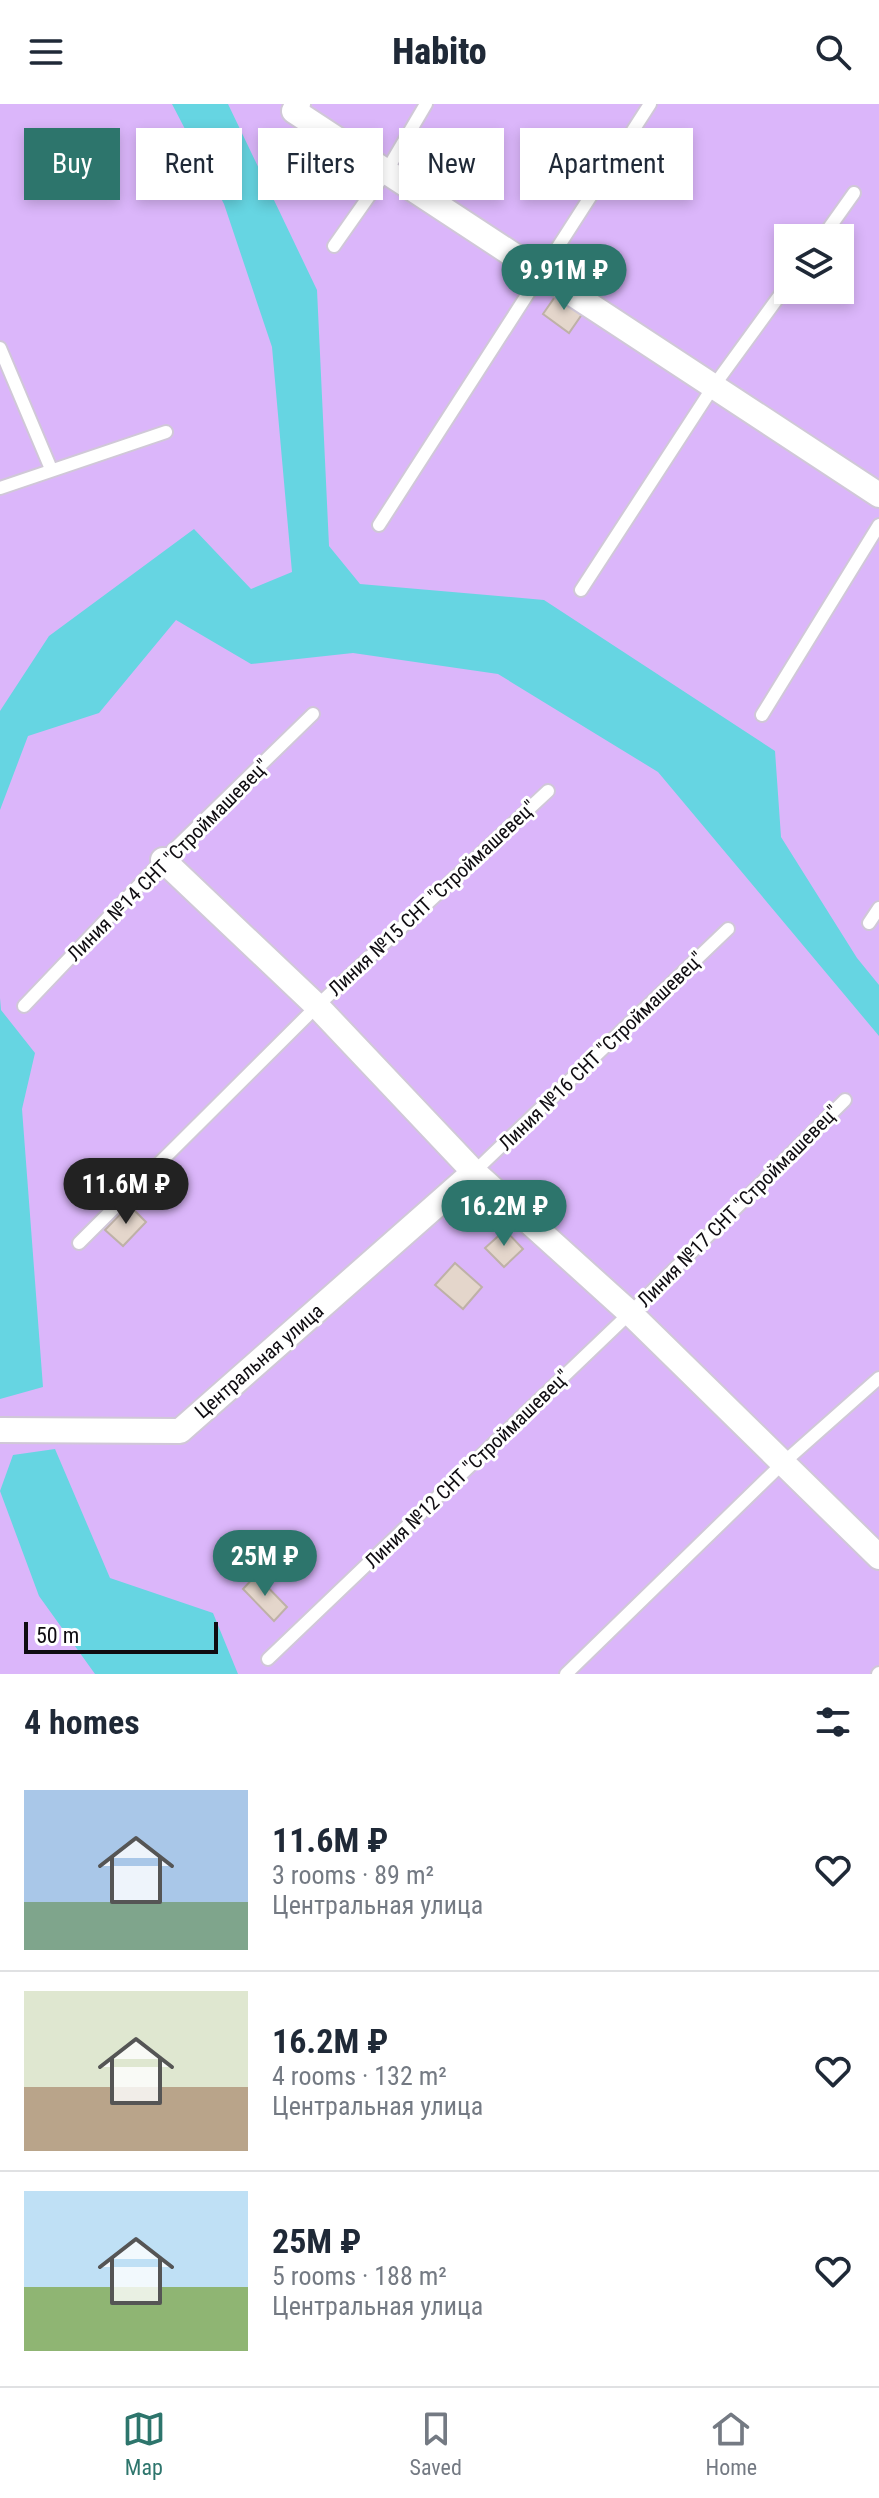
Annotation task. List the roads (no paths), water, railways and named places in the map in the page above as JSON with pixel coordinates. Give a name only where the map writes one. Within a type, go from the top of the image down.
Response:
[{"type":"street","points":[[298,104],[294,111],[879,495]]},
{"type":"street","points":[[163,860],[317,1006],[474,1172],[630,1313],[879,1557]]},
{"type":"street","name":"Центральная улица","points":[[0,1430],[180,1431],[474,1172]]},
{"type":"lane","points":[[334,246],[386,172],[426,104]]},
{"type":"lane","points":[[379,525],[539,272],[650,104]]},
{"type":"lane","points":[[832,224],[854,193]]},
{"type":"lane","points":[[581,590],[713,387],[774,303]]},
{"type":"lane","points":[[0,348],[51,469]]},
{"type":"lane","points":[[0,488],[166,432]]},
{"type":"lane","points":[[762,715],[879,525]]},
{"type":"lane","name":"Линия №14 СНТ \"Строймашевец\"","points":[[24,1006],[163,860],[313,714]]},
{"type":"lane","name":"Линия №15 СНТ \"Строймашевец\"","points":[[79,1243],[317,1006],[548,791]]},
{"type":"lane","points":[[869,923],[879,908]]},
{"type":"lane","name":"Линия №16 СНТ \"Строймашевец\"","points":[[474,1172],[728,929]]},
{"type":"lane","name":"Линия №17 СНТ \"Строймашевец\"","points":[[630,1313],[845,1100]]},
{"type":"lane","name":"Линия №12 СНТ \"Строймашевец\"","points":[[268,1659],[630,1313]]},
{"type":"lane","points":[[566,1674],[783,1463],[879,1378]]},
{"type":"water","points":[[172,104],[228,104],[239,128],[184,128]]},
{"type":"water","points":[[242,133],[258,167],[258,200],[274,200],[317,290],[329,546],[360,584],[544,600],[775,751],[781,837],[857,958],[879,985],[879,1036],[658,772],[498,674],[353,653],[251,664],[176,620],[99,713],[28,736],[0,810],[0,711],[49,636],[194,529],[251,589],[292,572],[272,347],[222,200],[242,200]]},
{"type":"water","points":[[0,998],[1,1010],[35,1053],[22,1109],[43,1387],[0,1399]]},
{"type":"water","points":[[55,1449],[110,1578],[213,1613],[238,1674],[95,1674],[39,1596],[0,1491],[13,1455]]}]
